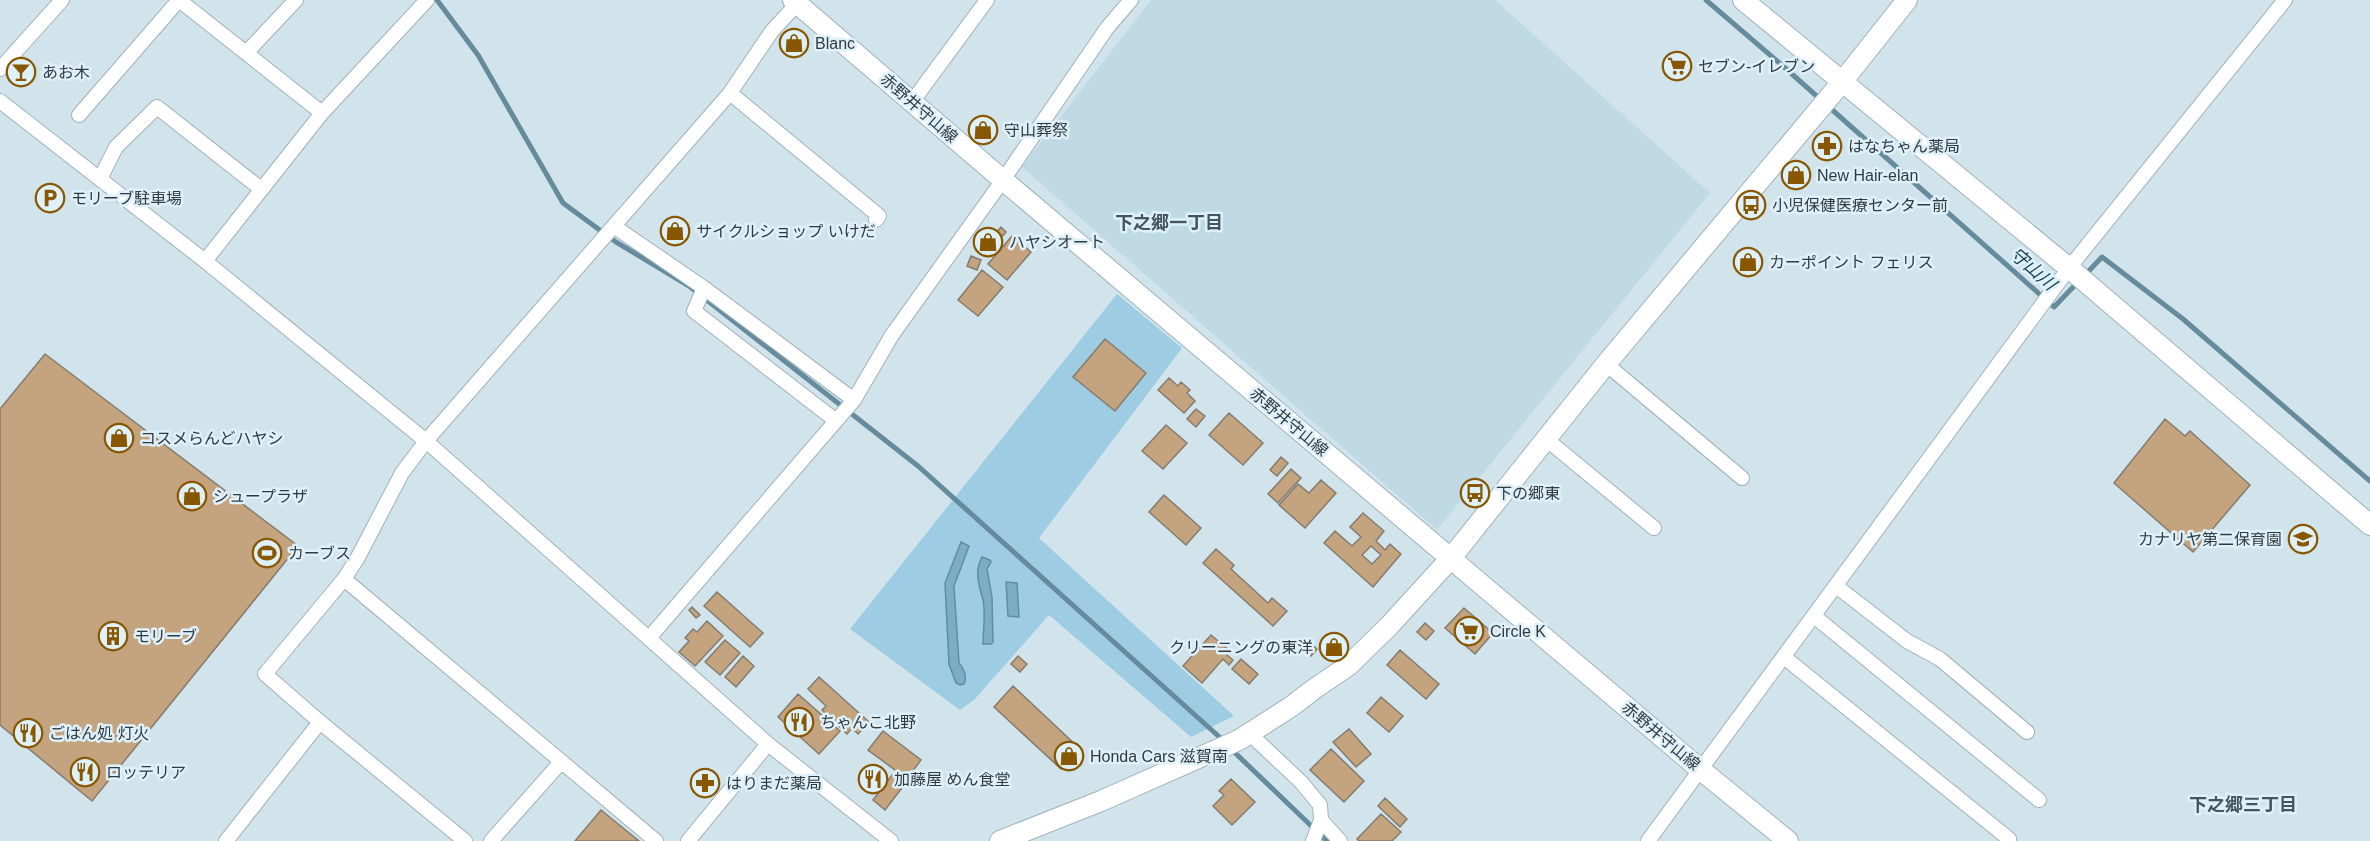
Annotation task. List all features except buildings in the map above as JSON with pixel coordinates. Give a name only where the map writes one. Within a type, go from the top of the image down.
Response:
[{"type":"street","points":[[0,69],[62,0]]},
{"type":"street","points":[[79,115],[179,0],[322,113]]},
{"type":"street","points":[[246,53],[296,0]]},
{"type":"street","points":[[205,261],[322,113],[427,0]]},
{"type":"street","points":[[912,102],[987,0]]},
{"type":"street","points":[[1743,0],[2069,268],[2370,525]]},
{"type":"street","points":[[1000,841],[1101,801],[1250,734],[1348,666],[1389,626],[1451,558],[1606,364],[1842,82],[1907,0]]},
{"type":"street","points":[[1648,841],[2069,268],[2285,0]]},
{"type":"street","points":[[465,841],[265,674],[344,579],[357,559],[402,473],[426,441],[730,93],[772,31],[797,1]]},
{"type":"street","name":"赤野井守山線","points":[[797,1],[1003,180],[1788,841]]},
{"type":"street","points":[[649,638],[854,400],[892,335],[1126,2]]},
{"type":"street","points":[[730,93],[879,216],[876,220]]},
{"type":"street","points":[[0,101],[205,261],[426,441],[768,744],[891,841]]},
{"type":"street","points":[[100,179],[116,147],[157,107],[261,189]]},
{"type":"street","points":[[615,227],[704,288],[854,400]]},
{"type":"street","points":[[704,288],[694,311],[835,420]]},
{"type":"street","points":[[754,356],[767,336]]},
{"type":"street","points":[[1606,364],[1742,478]]},
{"type":"street","points":[[1546,439],[1654,528]]},
{"type":"street","points":[[344,579],[656,841]]},
{"type":"street","points":[[1836,586],[1907,641],[1940,659],[2027,732]]},
{"type":"street","points":[[1814,616],[2039,800]]},
{"type":"street","points":[[1784,657],[2009,839]]},
{"type":"street","points":[[226,841],[320,722]]},
{"type":"street","points":[[1250,734],[1301,782],[1320,805],[1317,830],[1340,841]]},
{"type":"street","points":[[688,841],[768,744]]},
{"type":"street","points":[[491,841],[561,762]]},
{"type":"shaded area","points":[[1151,0],[1495,0],[1710,193],[1437,530],[1022,167]]},
{"type":"shaded area","points":[[1117,294],[1182,348],[1039,538],[1234,716],[1191,737],[1049,615],[974,700],[960,710],[850,629]]},
{"type":"shaded area","points":[[961,542],[969,546],[954,586],[959,663],[965,676],[964,684],[960,685],[956,683],[949,664],[945,583]]},
{"type":"shaded area","points":[[982,557],[991,562],[987,569],[992,597],[993,642],[991,644],[983,644],[984,605],[978,573]]},
{"type":"shaded area","points":[[1006,582],[1017,583],[1019,617],[1008,616]]},
{"type":"waterway","points":[[437,0],[478,55],[563,203],[616,242],[689,286],[918,466],[1225,742]]},
{"type":"waterway","name":"守山川","points":[[1706,0],[2054,307],[2078,282]]},
{"type":"waterway","name":"守山川","points":[[2084,276],[2102,257],[2183,319],[2370,481]]},
{"type":"waterway","points":[[1231,749],[1327,841]]},
{"type":"place","name":"Blanc","points":[[794,43]]},
{"type":"place","name":"セブン-イレブン","points":[[1677,66]]},
{"type":"place","name":"あお木","points":[[21,72]]},
{"type":"place","name":"守山葬祭","points":[[983,130]]},
{"type":"place","name":"はなちゃん薬局","points":[[1827,146]]},
{"type":"place","name":"New Hair-elan","points":[[1796,175]]},
{"type":"place","name":"モリーブ駐車場","points":[[50,198]]},
{"type":"place","name":"小児保健医療センター前","points":[[1751,205]]},
{"type":"place","name":"サイクルショップ いけだ","points":[[675,231]]},
{"type":"place","name":"ハヤシオート","points":[[988,242]]},
{"type":"place","name":"カーポイント フェリス","points":[[1748,262]]},
{"type":"place","name":"コスメらんどハヤシ","points":[[119,438]]},
{"type":"place","name":"下の郷東","points":[[1475,493]]},
{"type":"place","name":"シュープラザ","points":[[192,496]]},
{"type":"place","name":"カナリヤ第二保育園","points":[[2303,539]]},
{"type":"place","name":"カーブス","points":[[267,553]]},
{"type":"place","name":"Circle K","points":[[1469,631]]},
{"type":"place","name":"モリーブ","points":[[113,636]]},
{"type":"place","name":"クリーニングの東洋","points":[[1334,647]]},
{"type":"place","name":"ちゃんこ北野","points":[[799,722]]},
{"type":"place","name":"ごはん処 灯火","points":[[28,733]]},
{"type":"place","name":"Honda Cars 滋賀南","points":[[1069,756]]},
{"type":"place","name":"ロッテリア","points":[[85,772]]},
{"type":"place","name":"加藤屋 めん食堂","points":[[873,779]]},
{"type":"place","name":"はりまだ薬局","points":[[705,783]]},
{"type":"district","name":"下之郷一丁目","points":[[1169,223]]},
{"type":"district","name":"下之郷三丁目","points":[[2243,805]]}]
